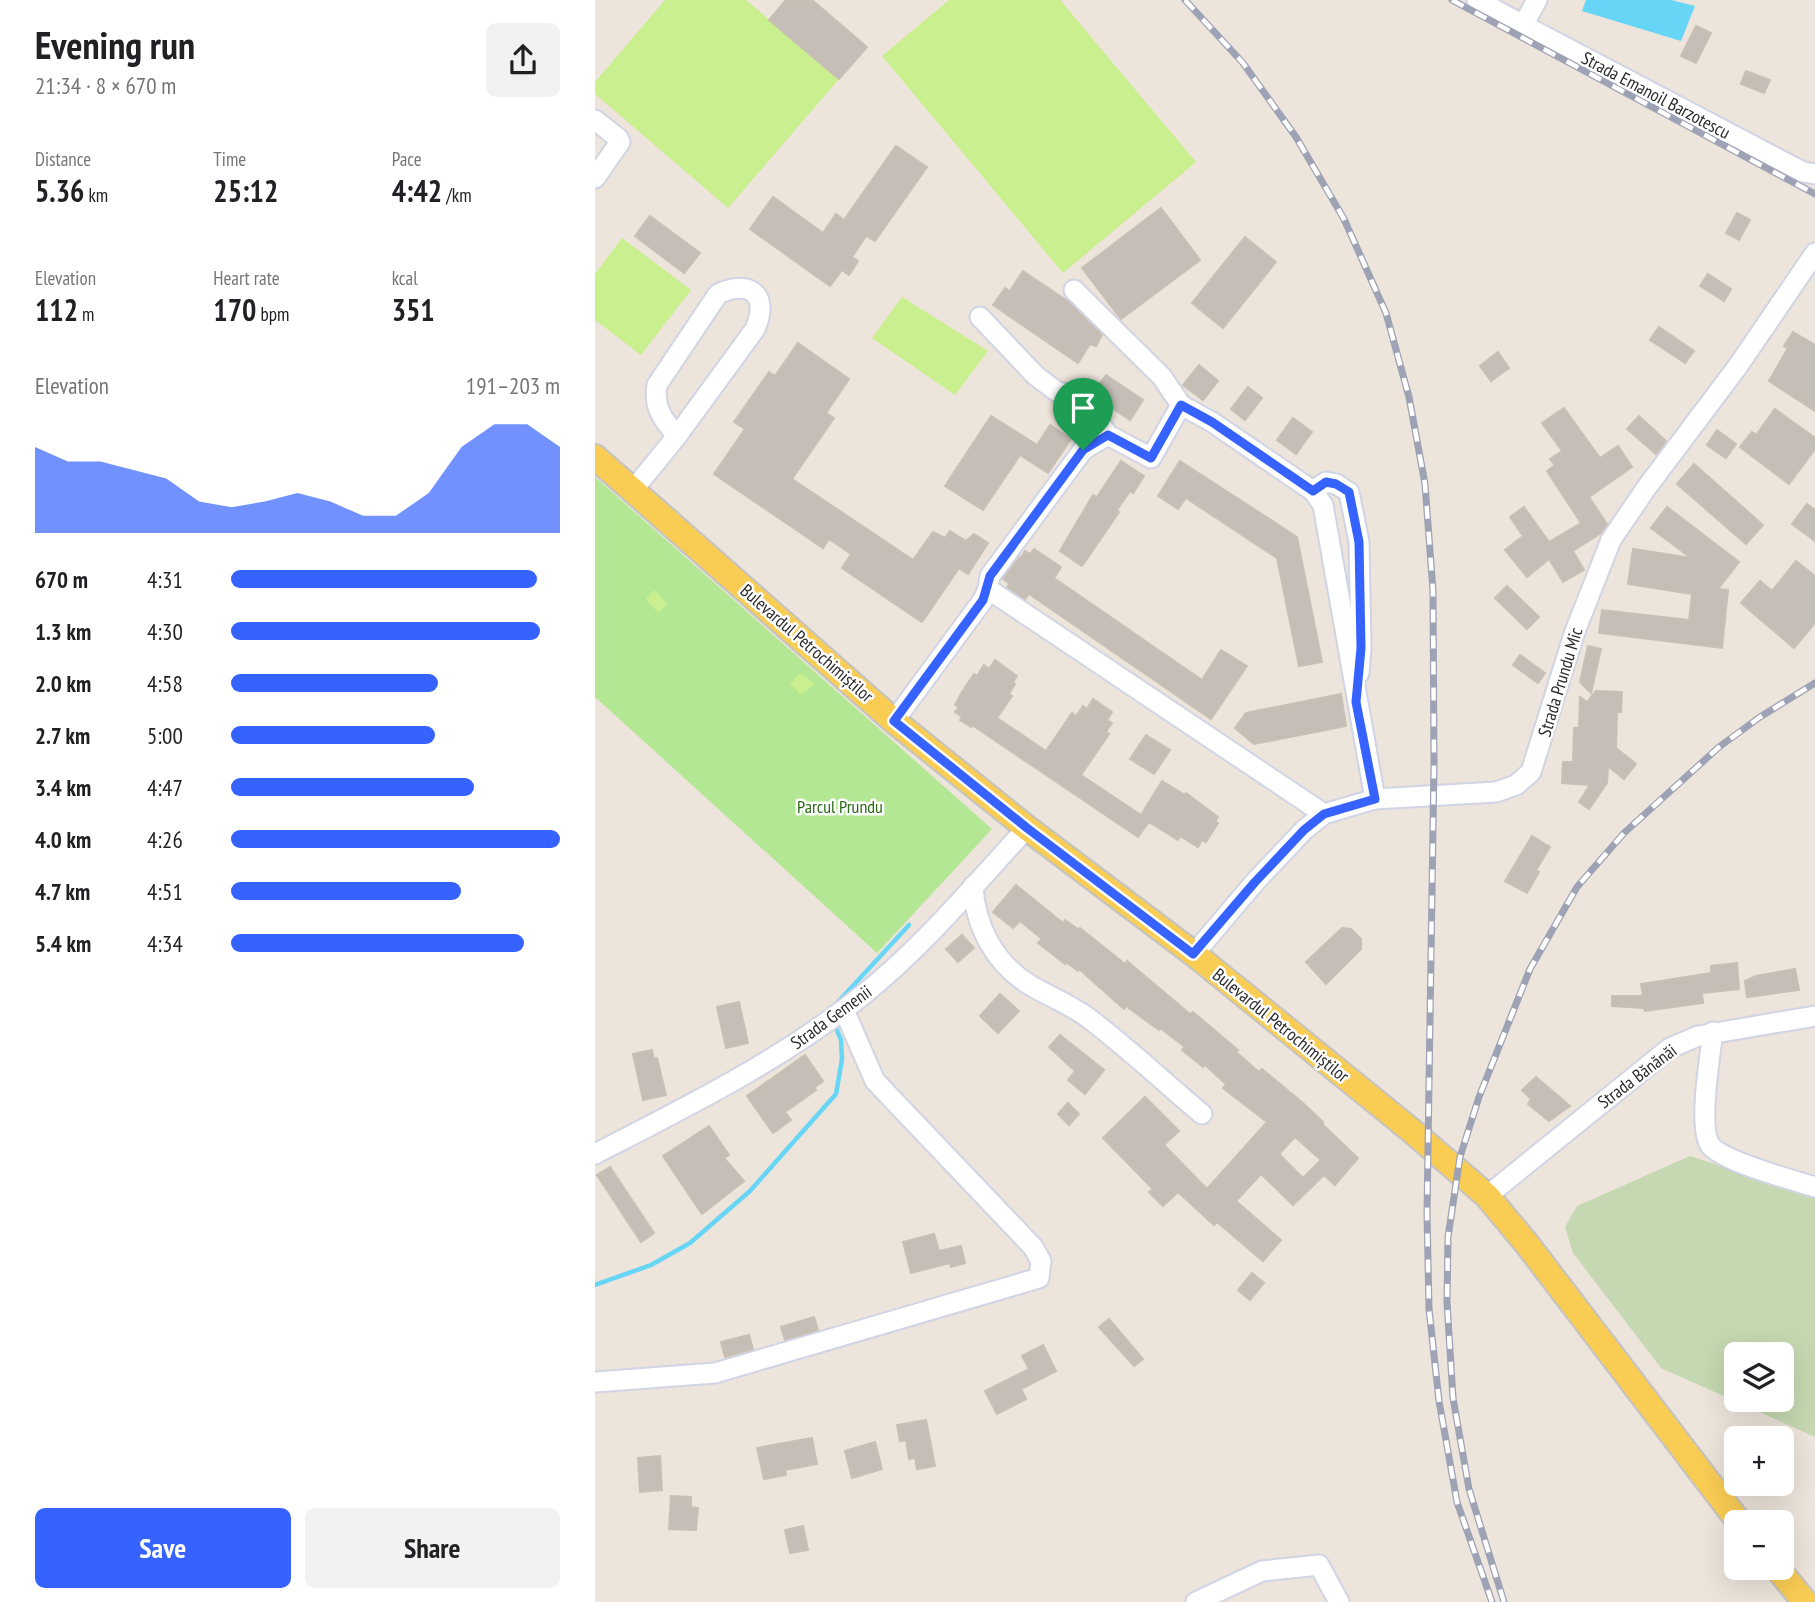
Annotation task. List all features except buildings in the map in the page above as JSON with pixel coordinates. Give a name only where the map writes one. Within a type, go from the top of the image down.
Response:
[{"type":"main road","name":"Bulevardul Petrochimiștilor","points":[[595,457],[894,721],[1027,828],[1193,954],[1432,1148],[1487,1196],[1730,1510]]},
{"type":"main road","points":[[1787,1580],[1805,1602]]},
{"type":"street","name":"Strada Emanoil Barzotescu","points":[[1477,0],[1803,172],[1815,174]]},
{"type":"street","points":[[1523,25],[1537,0]]},
{"type":"street","points":[[595,120],[620,142],[595,178]]},
{"type":"street","name":"Strada Prundu Mic","points":[[1193,954],[1255,882],[1304,830],[1324,814],[1375,799],[1496,792],[1517,785],[1531,772],[1574,634],[1611,540],[1647,487],[1738,366],[1815,253]]},
{"type":"street","points":[[633,490],[677,436],[755,329],[760,317],[760,306],[758,297],[746,288],[732,288],[718,294],[657,385],[655,395],[661,418],[677,436]]},
{"type":"street","points":[[1074,290],[1162,377],[1181,405],[1212,422],[1313,491],[1323,505],[1375,799]]},
{"type":"street","points":[[980,317],[1036,376],[1056,391],[1072,396],[1091,410],[1108,435],[1151,458],[1181,405]]},
{"type":"street","points":[[894,721],[983,600],[990,576],[1083,450],[1108,435]]},
{"type":"street","points":[[1313,491],[1326,482],[1336,484],[1349,492],[1359,542],[1361,648],[1356,702]]},
{"type":"street","points":[[988,589],[1324,814]]},
{"type":"street","name":"Strada Gemenii","points":[[595,1154],[740,1078],[821,1028],[911,952],[1027,828]]},
{"type":"street","points":[[973,886],[974,909],[991,948],[1008,968],[1029,984],[1090,1019],[1202,1114]]},
{"type":"street","points":[[595,1382],[715,1373],[1039,1278],[1041,1262],[1033,1247],[875,1081],[844,1010]]},
{"type":"street","name":"Strada Bănănăi","points":[[1487,1196],[1670,1048],[1698,1035],[1815,1016]]},
{"type":"street","points":[[1713,1032],[1705,1112],[1710,1144],[1723,1156],[1815,1187]]},
{"type":"street","points":[[1196,1602],[1262,1571],[1318,1565],[1339,1602]]},
{"type":"green space","points":[[665,0],[746,0],[839,79],[728,208],[595,94],[595,82]]},
{"type":"green space","points":[[949,0],[1060,0],[1196,162],[1063,273],[882,56]]},
{"type":"green space","points":[[622,238],[691,290],[641,355],[595,320],[595,274]]},
{"type":"green space","points":[[902,297],[988,351],[955,395],[872,338]]},
{"type":"green space","name":"Parcul Prundu","points":[[595,477],[992,829],[877,953],[595,697]]},
{"type":"green space","points":[[655,590],[667,605],[658,613],[646,599]]},
{"type":"green space","points":[[801,673],[815,684],[801,695],[790,683]]},
{"type":"green space","points":[[1690,1156],[1815,1197],[1815,1437],[1759,1412],[1794,1412],[1794,1342],[1724,1342],[1724,1396],[1661,1368],[1573,1253],[1565,1227],[1577,1206]]},
{"type":"water","points":[[1586,0],[1671,0],[1695,6],[1681,41],[1582,11]]},
{"type":"waterway","points":[[838,1002],[909,925]]},
{"type":"waterway","points":[[595,1285],[651,1265],[690,1243],[750,1191],[836,1094],[842,1059],[841,1040],[834,1023]]},
{"type":"railway","points":[[1185,0],[1243,63],[1296,137],[1344,219],[1386,313],[1409,397],[1425,484],[1433,591],[1434,763],[1427,1213],[1429,1309],[1439,1401],[1457,1502],[1492,1602]]},
{"type":"railway","points":[[1452,0],[1815,194]]},
{"type":"railway","points":[[1504,1602],[1469,1489],[1453,1398],[1447,1302],[1448,1237],[1460,1157],[1479,1097],[1530,969],[1577,887],[1624,833],[1719,747],[1760,717],[1815,683]]},
{"type":"route","points":[[1181,405],[1212,422],[1313,491],[1326,482],[1336,484],[1349,492],[1359,542],[1361,648],[1356,702],[1375,799],[1324,814],[1304,830],[1193,954],[1027,828],[894,721],[983,600],[990,576],[1083,450],[1108,435],[1151,458],[1181,405]]}]
